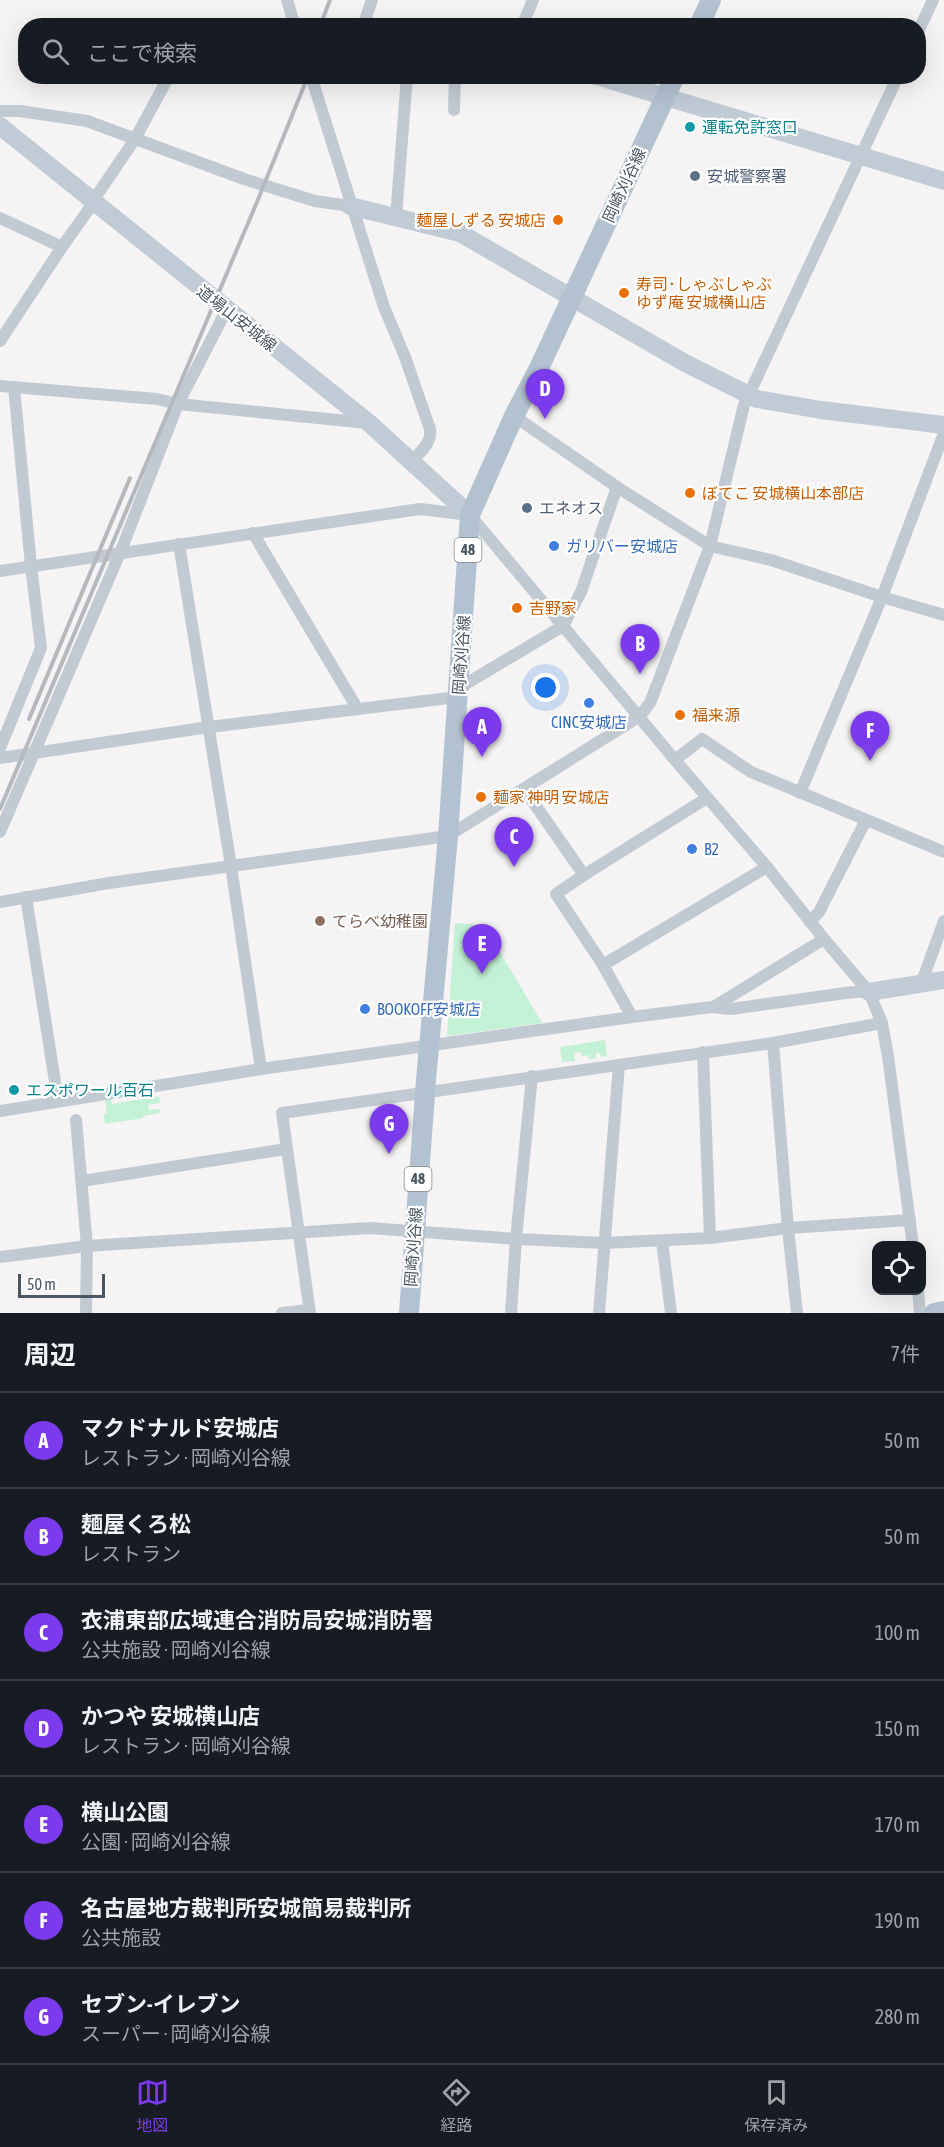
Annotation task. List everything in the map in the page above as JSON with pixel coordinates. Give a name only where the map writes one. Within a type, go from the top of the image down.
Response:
[{"type":"main road","points":[[703,18],[711,0]]},
{"type":"main road","name":"岡崎刈谷線","points":[[409,1313],[429,1045],[448,836],[470,514],[671,84]]},
{"type":"main road","points":[[934,1313],[944,1311]]},
{"type":"street","points":[[288,0],[293,18]]},
{"type":"street","points":[[366,18],[372,0]]},
{"type":"street","points":[[525,18],[533,0]]},
{"type":"street","points":[[925,18],[933,0]]},
{"type":"street","points":[[0,341],[135,139],[165,84]]},
{"type":"street","points":[[313,84],[350,206],[384,307],[405,357],[430,429],[431,437],[428,443],[412,461]]},
{"type":"street","points":[[396,217],[406,84]]},
{"type":"street","points":[[454,110],[455,84]]},
{"type":"street","points":[[622,84],[944,182]]},
{"type":"street","points":[[0,902],[231,866],[448,836],[640,716],[650,703],[710,546],[730,454],[748,395],[894,84]]},
{"type":"street","points":[[0,111],[20,111],[87,121],[244,179],[315,201],[350,206],[460,234],[685,363],[748,395],[788,405],[944,425]]},
{"type":"street","name":"道場山安城線","points":[[0,126],[369,423],[470,514]]},
{"type":"street","points":[[0,218],[62,247]]},
{"type":"street","points":[[0,832],[120,553],[178,404],[227,309]]},
{"type":"street","points":[[0,386],[158,399],[178,404],[369,423]]},
{"type":"street","points":[[0,748],[41,648],[14,387]]},
{"type":"street","points":[[514,416],[617,487],[710,546],[771,560],[944,615]]},
{"type":"street","points":[[800,793],[882,597],[944,433]]},
{"type":"street","points":[[0,758],[458,693],[563,626],[581,592],[617,487]]},
{"type":"street","points":[[0,571],[420,509],[470,514],[869,992],[882,1023],[913,1241]]},
{"type":"street","points":[[253,533],[357,708]]},
{"type":"street","points":[[179,544],[261,1069]]},
{"type":"street","points":[[675,760],[702,739],[751,772],[944,852]]},
{"type":"street","points":[[524,789],[584,875]]},
{"type":"street","points":[[632,1017],[603,965],[556,894],[707,798]]},
{"type":"street","points":[[810,922],[819,912],[866,820]]},
{"type":"street","points":[[603,965],[767,867]]},
{"type":"street","points":[[26,897],[58,1101]]},
{"type":"street","points":[[921,984],[944,921]]},
{"type":"street","points":[[712,1007],[726,1001],[824,939]]},
{"type":"street","points":[[0,1111],[261,1069],[429,1045],[712,1007],[731,1009],[853,992],[869,992],[944,980]]},
{"type":"street","points":[[282,1313],[310,1312],[282,1113],[772,1043],[882,1023]]},
{"type":"street","points":[[772,1043],[797,1313]]},
{"type":"street","points":[[703,1052],[710,1238]]},
{"type":"street","points":[[599,1313],[619,1065]]},
{"type":"street","points":[[511,1313],[532,1076]]},
{"type":"street","points":[[76,1120],[87,1246],[86,1313]]},
{"type":"street","points":[[82,1181],[286,1149]]},
{"type":"street","points":[[0,1257],[87,1246],[370,1228],[604,1243],[710,1238],[788,1228],[910,1220]]},
{"type":"street","points":[[662,1241],[671,1313]]},
{"type":"street","points":[[918,1295],[920,1313]]},
{"type":"green space","points":[[455,923],[484,925],[542,1023],[447,1036]]},
{"type":"green space","points":[[605,1040],[607,1056],[601,1057],[600,1053],[596,1053],[596,1058],[589,1060],[588,1055],[582,1056],[581,1052],[574,1053],[575,1061],[562,1062],[560,1047]]},
{"type":"green space","points":[[159,1096],[160,1103],[148,1105],[149,1110],[160,1109],[160,1113],[105,1124],[104,1114],[107,1113],[105,1100],[111,1099],[112,1104]]},
{"type":"railway","points":[[323,18],[330,0]]},
{"type":"railway","points":[[0,809],[305,84]]},
{"type":"railway","points":[[29,719],[130,478]]},
{"type":"place","name":"運転免許窓口","points":[[690,127]]},
{"type":"place","name":"安城警察署","points":[[695,176]]},
{"type":"place","name":"麺屋しずる 安城店","points":[[558,220]]},
{"type":"place","name":"寿司･しゃぶしゃぶ ゆず庵 安城横山店","points":[[624,293]]},
{"type":"place","name":"かつや 安城横山店","points":[[545,419]]},
{"type":"place","name":"ぼてこ 安城横山本部店","points":[[690,493]]},
{"type":"place","name":"エネオス","points":[[527,508]]},
{"type":"place","name":"ガリバー安城店","points":[[554,546]]},
{"type":"place","name":"吉野家","points":[[517,608]]},
{"type":"place","name":"麺屋くろ松","points":[[640,674]]},
{"type":"place","name":"CINC安城店","points":[[589,703]]},
{"type":"place","name":"福来源","points":[[680,715]]},
{"type":"place","name":"マクドナルド安城店","points":[[482,757]]},
{"type":"place","name":"名古屋地方裁判所安城簡易裁判所","points":[[870,761]]},
{"type":"place","name":"麺家 神明 安城店","points":[[481,797]]},
{"type":"place","name":"B2","points":[[692,849]]},
{"type":"place","name":"衣浦東部広域連合消防局安城消防署","points":[[514,867]]},
{"type":"place","name":"てらべ幼稚園","points":[[320,921]]},
{"type":"place","name":"横山公園","points":[[482,974]]},
{"type":"place","name":"BOOKOFF安城店","points":[[365,1009]]},
{"type":"place","name":"エスポワール百石","points":[[14,1090]]},
{"type":"place","name":"セブン-イレブン","points":[[389,1154]]}]
